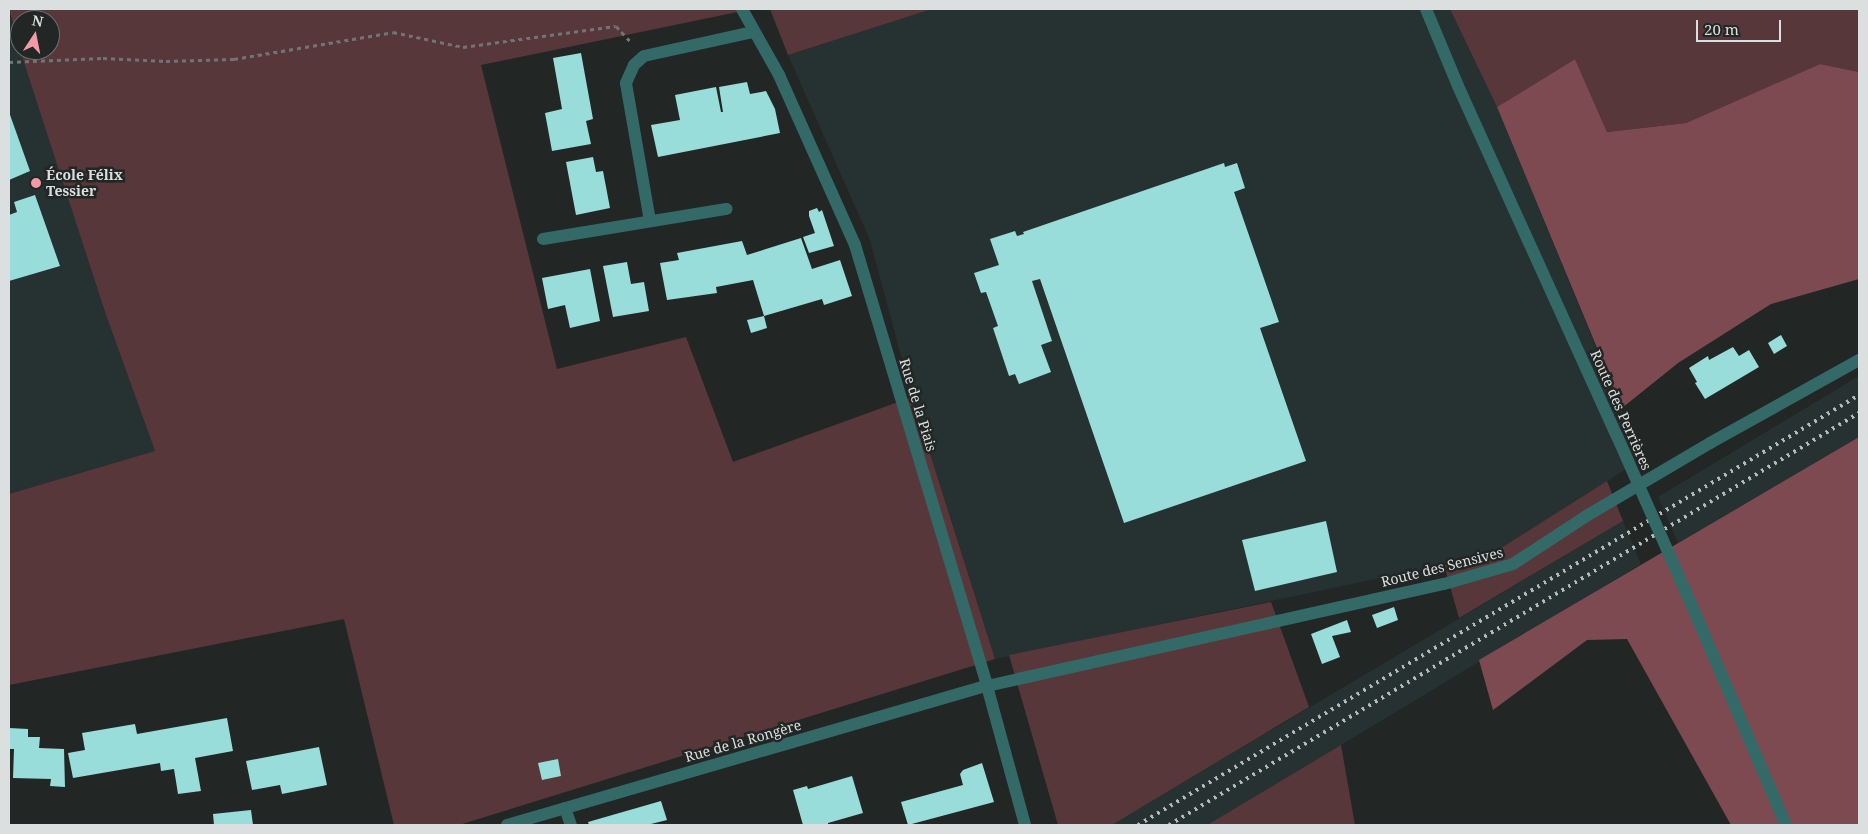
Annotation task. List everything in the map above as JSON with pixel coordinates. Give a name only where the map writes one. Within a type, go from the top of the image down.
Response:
[{"type":"street","name":"Rue de la Piais","points":[[742,9],[753,32],[779,74],[855,245],[1026,825]]},
{"type":"street","name":"Route des Perrières","points":[[1426,9],[1458,86],[1617,436],[1786,825]]},
{"type":"street","points":[[650,221],[626,83],[634,65],[644,56],[753,32]]},
{"type":"street","points":[[543,239],[727,209]]},
{"type":"street","name":"Route des Sensives","points":[[986,686],[1425,588],[1513,564],[1588,515],[1702,448],[1859,360]]},
{"type":"street","name":"Rue de la Rongère","points":[[507,825],[986,686]]},
{"type":"street","points":[[565,808],[572,825]]},
{"type":"path","points":[[9,62],[103,58],[166,60],[234,59],[393,32],[463,48],[616,26],[644,56]]},
{"type":"shaded area","points":[[9,9],[752,9],[481,65],[557,369],[686,337],[733,462],[912,397],[995,659],[459,825],[394,825],[344,619],[9,685],[9,494],[155,451],[106,315],[23,60],[60,60],[60,10],[10,10],[10,13]]},
{"type":"shaded area","points":[[770,9],[932,9],[788,55]]},
{"type":"shaded area","points":[[932,9],[1450,9],[1497,107],[1642,459],[1490,555],[995,659],[912,397],[870,240],[788,55]]},
{"type":"shaded area","points":[[1450,9],[1859,9],[1859,72],[1820,64],[1686,123],[1607,132],[1575,59],[1497,107]]},
{"type":"shaded area","name":"École Félix Tessier","points":[[9,13],[10,60],[24,60],[106,315],[155,451],[9,494]]},
{"type":"shaded area","points":[[1575,59],[1607,132],[1686,123],[1820,64],[1859,72],[1859,279],[1771,304],[1678,363],[1622,408],[1497,107]]},
{"type":"shaded area","points":[[1859,376],[1859,437],[1678,543],[1658,497]]},
{"type":"shaded area","points":[[1859,437],[1859,825],[1731,825],[1627,639],[1587,640],[1493,710],[1479,660]]},
{"type":"shaded area","points":[[1607,481],[1623,521],[1459,618],[1444,565],[1490,555]]},
{"type":"shaded area","points":[[1623,521],[1641,564],[1207,825],[1112,825]]},
{"type":"shaded area","points":[[1271,602],[1309,707],[1112,825],[1058,825],[1009,655]]},
{"type":"shaded area","points":[[1341,745],[1355,825],[1207,825]]},
{"type":"building","points":[[581,53],[593,119],[586,121],[591,144],[552,151],[545,113],[562,109],[553,58]]},
{"type":"building","points":[[747,82],[750,94],[766,91],[775,109],[780,133],[658,157],[651,125],[680,120],[675,95],[716,87],[721,112],[723,112],[719,87]]},
{"type":"building","points":[[9,112],[30,171],[9,180]]},
{"type":"building","points":[[593,157],[596,172],[603,171],[610,208],[576,215],[566,162]]},
{"type":"building","points":[[1224,163],[1225,167],[1237,163],[1245,188],[1234,192],[1279,322],[1260,328],[1306,461],[1124,523],[1040,279],[1032,281],[1052,341],[1041,345],[1051,372],[1019,384],[1015,374],[1009,376],[993,328],[998,326],[986,292],[981,293],[974,273],[999,265],[990,239],[1015,231],[1017,236],[1024,234],[1023,232]]},
{"type":"building","points":[[35,195],[60,266],[9,281],[9,215],[17,212],[14,202]]},
{"type":"building","points":[[817,208],[819,212],[822,210],[834,246],[809,253],[803,237],[815,233],[809,211]]},
{"type":"building","points":[[801,238],[812,269],[840,260],[852,296],[824,305],[822,299],[764,316],[753,280],[716,287],[717,293],[667,300],[660,263],[679,260],[677,253],[742,241],[747,255]]},
{"type":"building","points":[[627,262],[631,284],[644,282],[649,311],[613,317],[603,266]]},
{"type":"building","points":[[590,269],[600,321],[570,328],[565,305],[548,309],[542,278]]},
{"type":"building","points":[[764,316],[767,328],[751,333],[747,320]]},
{"type":"building","points":[[1781,335],[1787,346],[1774,354],[1768,343]]},
{"type":"building","points":[[1733,347],[1739,356],[1749,350],[1759,367],[1705,399],[1695,383],[1697,382],[1689,368],[1708,356],[1709,360]]},
{"type":"building","points":[[1326,521],[1337,572],[1255,591],[1242,540]]},
{"type":"building","points":[[1394,607],[1398,620],[1377,628],[1372,615]]},
{"type":"building","points":[[1347,620],[1351,632],[1332,636],[1340,657],[1322,664],[1311,634]]},
{"type":"building","points":[[227,718],[233,751],[195,758],[201,791],[178,794],[174,769],[161,771],[160,763],[73,778],[68,753],[85,750],[82,733],[135,724],[137,734]]},
{"type":"building","points":[[9,728],[28,729],[28,737],[40,737],[39,748],[64,749],[65,787],[50,786],[51,779],[13,778],[14,749],[9,749]]},
{"type":"building","points":[[319,747],[327,785],[282,794],[280,785],[252,790],[246,761]]},
{"type":"building","points":[[558,759],[561,776],[542,780],[538,763]]},
{"type":"building","points":[[982,763],[994,802],[908,825],[901,802],[963,785],[960,774],[963,770]]},
{"type":"building","points":[[852,776],[863,813],[828,823],[828,825],[803,825],[793,790],[807,786],[808,789]]},
{"type":"building","points":[[661,801],[667,820],[647,825],[589,825],[588,822]]},
{"type":"building","points":[[251,810],[253,825],[214,825],[213,814]]},
{"type":"railway","points":[[1138,825],[1859,395]]},
{"type":"railway","points":[[1169,825],[1859,413]]},
{"type":"place","name":"École Félix Tessier","points":[[36,183]]}]
